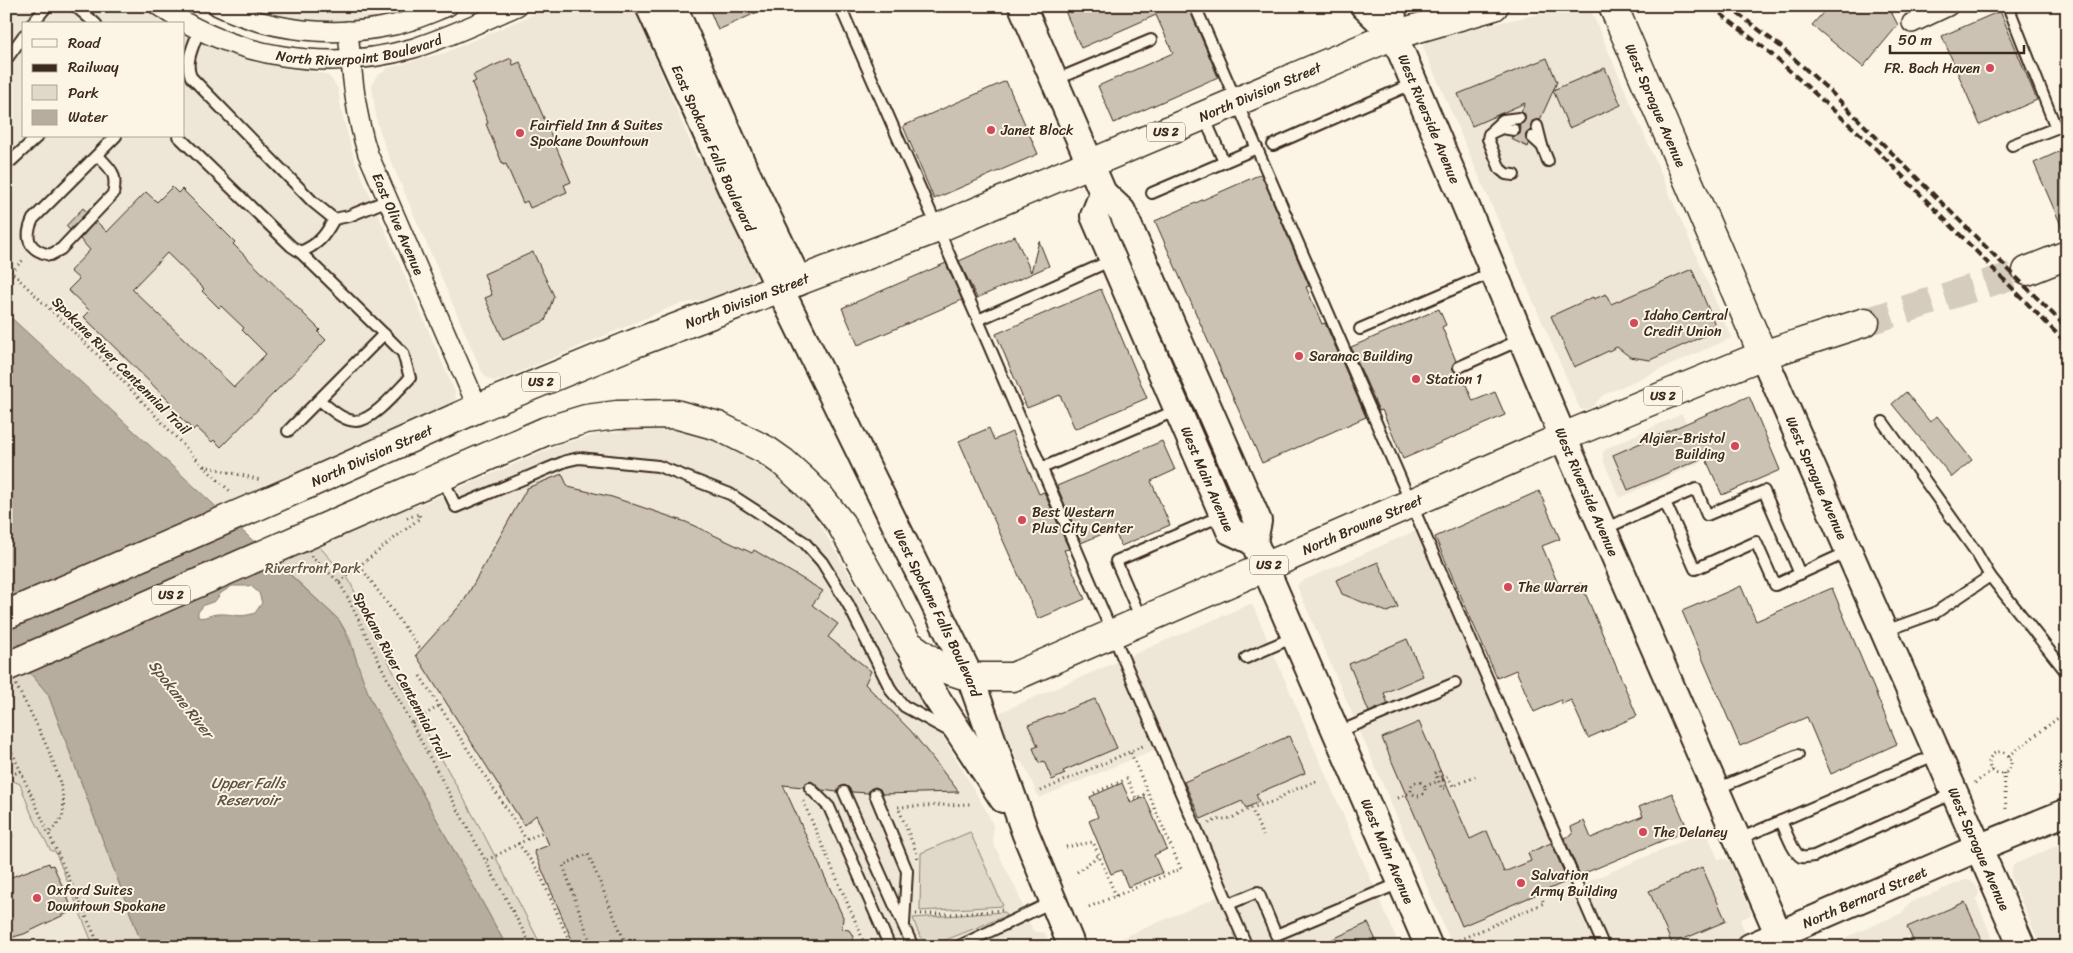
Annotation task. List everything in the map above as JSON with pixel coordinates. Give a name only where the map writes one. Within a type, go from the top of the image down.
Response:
[{"type":"main road","name":"East Spokane Falls Boulevard","points":[[649,6],[714,153],[789,286]]},
{"type":"main road","name":"East Spokane Falls Boulevard","points":[[673,6],[743,166],[789,286]]},
{"type":"main road","points":[[1022,6],[1103,194],[1122,211],[1258,521],[1254,542]]},
{"type":"main road","points":[[1364,6],[1394,35]]},
{"type":"main road","points":[[1392,6],[1394,35]]},
{"type":"main road","name":"North Division Street","points":[[6,615],[478,408],[633,344],[938,228],[1394,35],[1494,6]]},
{"type":"main road","name":"West Sprague Avenue","points":[[1613,6],[1937,754],[1964,788],[1978,848],[2022,947]]},
{"type":"main road","name":"West Riverside Avenue","points":[[1394,35],[1563,436],[1781,941]]},
{"type":"main road","name":"West Main Avenue","points":[[1103,194],[1094,216],[1223,515],[1230,531],[1254,542],[1429,947]]},
{"type":"main road","points":[[2027,271],[2067,255]]},
{"type":"main road","name":"West Spokane Falls Boulevard","points":[[789,286],[970,678],[1025,832],[1072,947]]},
{"type":"main road","name":"US 2","points":[[1763,355],[1865,322]]},
{"type":"main road","name":"North Browne Street","points":[[908,644],[942,668],[970,678],[1013,677],[1563,436],[1763,355]]},
{"type":"main road","name":"US 2","points":[[6,668],[546,431],[586,419],[618,415],[675,414],[718,426],[766,450],[784,462],[820,497],[841,524],[908,644]]},
{"type":"main road","points":[[908,644],[932,691],[1025,832]]},
{"type":"main road","name":"North Bernard Street","points":[[1750,947],[1781,941],[1978,848],[2067,812]]},
{"type":"street","name":"North Riverpoint Boulevard","points":[[160,6],[199,30],[251,49],[282,56],[325,60],[351,60],[414,48],[516,6]]},
{"type":"street","points":[[199,30],[211,6]]},
{"type":"street","name":"North Riverpoint Boulevard","points":[[218,6],[281,27],[303,30],[348,31],[394,25],[413,20],[448,6]]},
{"type":"street","points":[[1912,23],[1948,6]]},
{"type":"street","name":"East Olive Avenue","points":[[348,31],[354,92],[362,134],[388,200],[478,408]]},
{"type":"lane","points":[[34,22],[47,6]]},
{"type":"lane","points":[[75,6],[94,22]]},
{"type":"lane","points":[[840,6],[1113,632],[1247,947]]},
{"type":"lane","points":[[1195,6],[1604,947]]},
{"type":"lane","points":[[2008,6],[2056,128],[2012,146]]},
{"type":"lane","points":[[199,30],[186,70],[190,77],[313,202],[334,219]]},
{"type":"lane","points":[[1054,81],[1151,40]]},
{"type":"lane","points":[[6,60],[22,41]]},
{"type":"lane","points":[[1273,145],[1414,83]]},
{"type":"lane","points":[[1204,116],[1224,162]]},
{"type":"lane","points":[[1514,175],[1506,174],[1500,169],[1488,139],[1495,126],[1503,120],[1519,118]]},
{"type":"lane","points":[[1536,126],[1548,160]]},
{"type":"lane","points":[[1489,134],[1502,128],[1514,130]]},
{"type":"lane","points":[[1532,137],[1542,146]]},
{"type":"lane","points":[[6,164],[12,161],[36,138]]},
{"type":"lane","points":[[97,156],[111,169],[116,183],[114,194],[61,249],[50,255],[39,253],[30,243],[28,230],[33,218],[114,138]]},
{"type":"lane","points":[[180,138],[403,353],[410,378],[370,416],[356,421],[342,417],[319,400]]},
{"type":"lane","points":[[1152,193],[1257,148]]},
{"type":"lane","points":[[334,219],[348,216],[388,200]]},
{"type":"lane","points":[[300,252],[312,247],[325,236],[334,219]]},
{"type":"lane","points":[[978,320],[1113,260]]},
{"type":"lane","points":[[1360,330],[1494,272]]},
{"type":"lane","points":[[288,431],[384,334]]},
{"type":"lane","points":[[1459,367],[1522,339]]},
{"type":"lane","points":[[1042,468],[1178,410]]},
{"type":"lane","points":[[1883,422],[1976,552],[1990,576],[2067,673]]},
{"type":"lane","points":[[442,476],[456,507],[566,461],[579,458],[658,466],[730,494],[804,542],[822,562],[848,604],[892,692],[904,706],[962,737]]},
{"type":"lane","points":[[1604,529],[1696,489],[1707,516],[1764,491],[1800,574]]},
{"type":"lane","points":[[1665,502],[1695,569],[1756,542],[1775,585],[1848,552]]},
{"type":"lane","points":[[1141,620],[1116,561],[1223,515]]},
{"type":"lane","points":[[1883,632],[1935,613],[1990,576]]},
{"type":"lane","points":[[1246,658],[1295,637]]},
{"type":"lane","points":[[1336,733],[1455,683]]},
{"type":"lane","points":[[1738,839],[1937,754]]},
{"type":"lane","points":[[1716,789],[1798,755]]},
{"type":"lane","points":[[810,788],[829,807],[890,947]]},
{"type":"lane","points":[[1781,820],[1794,849],[1801,857],[1814,856],[1964,788]]},
{"type":"lane","points":[[844,792],[913,947]]},
{"type":"lane","points":[[875,794],[907,871],[904,925]]},
{"type":"lane","points":[[1229,904],[1258,892],[1276,935],[1401,882]]},
{"type":"lane","points":[[957,947],[1053,902]]},
{"type":"path","points":[[324,6],[325,16]]},
{"type":"path","points":[[11,272],[35,249]]},
{"type":"path","name":"Spokane River Centennial Trail","points":[[6,267],[104,361],[203,466],[237,498]]},
{"type":"path","points":[[203,466],[267,482]]},
{"type":"path","points":[[339,582],[420,518],[419,514]]},
{"type":"path","name":"Spokane River Centennial Trail","points":[[307,553],[339,582],[532,947]]},
{"type":"path","points":[[360,566],[421,650]]},
{"type":"path","points":[[420,676],[526,840]]},
{"type":"path","points":[[23,697],[44,738],[64,797],[62,819],[50,832]]},
{"type":"path","points":[[412,723],[439,706]]},
{"type":"path","points":[[2009,756],[2067,710]]},
{"type":"path","points":[[6,739],[50,832],[100,947]]},
{"type":"path","points":[[1041,791],[1158,739]]},
{"type":"path","points":[[1089,907],[1181,869],[1130,752]]},
{"type":"path","points":[[2003,752],[2009,756],[2010,767],[2004,773],[1998,774],[1992,770],[1989,764],[1993,755],[2003,752]]},
{"type":"path","points":[[1964,788],[1992,770]]},
{"type":"path","points":[[6,776],[21,771]]},
{"type":"path","points":[[2004,773],[2006,809]]},
{"type":"path","points":[[1412,792],[1415,795],[1422,795],[1425,786],[1448,776],[1453,786],[1477,776]]},
{"type":"path","points":[[1094,793],[1127,779],[1136,798]]},
{"type":"path","points":[[1197,828],[1216,820],[1232,818],[1251,808],[1275,801],[1289,792],[1319,780]]},
{"type":"path","points":[[1412,792],[1412,788],[1416,783],[1420,782],[1425,786]]},
{"type":"path","points":[[1398,798],[1412,792]]},
{"type":"path","points":[[1130,801],[1148,793]]},
{"type":"path","points":[[801,796],[865,947]]},
{"type":"path","points":[[917,863],[917,854],[898,807],[971,804]]},
{"type":"path","points":[[1251,808],[1263,836]]},
{"type":"path","points":[[6,822],[13,838],[6,842]]},
{"type":"path","points":[[487,860],[543,832]]},
{"type":"path","points":[[1066,847],[1092,842],[1116,896]]},
{"type":"path","points":[[518,843],[539,872],[572,947]]},
{"type":"path","points":[[1096,850],[1100,848]]},
{"type":"path","points":[[592,947],[563,865],[588,854],[627,947]]},
{"type":"path","points":[[1076,872],[1098,856]]},
{"type":"path","points":[[1459,940],[1544,902],[1540,893]]},
{"type":"path","points":[[916,909],[916,914],[960,914],[1010,908]]},
{"type":"shaded area","points":[[6,6],[398,6],[354,26],[192,13],[184,22],[22,22],[22,138],[185,138],[185,34],[211,48],[257,63],[325,74],[330,77],[338,89],[342,114],[355,161],[455,392],[456,403],[221,511],[6,313]]},
{"type":"shaded area","points":[[552,6],[633,6],[696,156],[708,167],[756,274],[748,287],[730,295],[676,305],[501,380],[493,381],[482,372],[386,150],[376,118],[372,86],[375,78],[388,68],[447,52]]},
{"type":"shaded area","points":[[1560,6],[1589,6],[1731,337],[1603,395],[1593,406],[1585,410],[1580,409],[1423,47],[1425,43],[1443,35],[1455,35],[1475,28],[1544,13]]},
{"type":"shaded area","points":[[1682,414],[1703,461],[1619,498],[1603,459],[1603,452],[1609,447]]},
{"type":"shaded area","points":[[637,425],[666,427],[700,435],[726,445],[773,474],[792,491],[818,521],[987,812],[993,825],[993,843],[1015,887],[1033,931],[1045,933],[1048,947],[542,947],[483,833],[396,677],[349,580],[317,544],[340,532],[424,503],[559,445],[598,434],[621,432]]},
{"type":"shaded area","points":[[1426,526],[1582,884],[1706,831],[1718,859],[1727,859],[1731,864],[1751,912],[1750,915],[1740,920],[1746,935],[1740,943],[1734,944],[1724,939],[1715,940],[1699,947],[1453,947],[1297,586],[1300,582]]},
{"type":"shaded area","points":[[1250,604],[1253,606],[1400,947],[1101,947],[1220,896],[1156,749],[1039,798],[1024,764],[1017,760],[999,719],[1001,712]]},
{"type":"shaded area","points":[[6,767],[11,780],[19,784],[31,813],[51,850],[55,851],[94,947],[6,947]]},
{"type":"shaded area","points":[[2067,841],[2067,947],[2041,947],[2011,877],[2012,868],[2015,864]]},
{"type":"shaded area","points":[[1965,880],[1975,883],[1979,893],[1976,900],[1996,947],[1814,947],[1821,942],[1833,943],[1902,913],[1909,903]]},
{"type":"green space","name":"Riverfront Park","points":[[317,544],[349,580],[396,677],[483,833],[542,947],[507,947],[372,702],[363,682],[350,639],[339,620],[277,562]]},
{"type":"green space","points":[[28,670],[48,694],[143,947],[94,947],[55,851],[51,851],[31,813],[20,784],[11,780],[6,767],[6,680]]},
{"type":"green space","points":[[970,832],[1003,906],[920,911],[921,853]]},
{"type":"green space","points":[[1005,912],[1006,916],[933,945],[922,938],[913,918]]},
{"type":"water","name":"Upper Falls Reservoir","points":[[6,313],[339,620],[349,640],[372,702],[507,947],[143,947],[48,694],[6,645]],"holes":[[[232,586],[251,586],[259,593],[262,603],[255,613],[244,616],[218,614],[198,617],[198,612],[204,605],[215,601],[221,593]]]},
{"type":"building","points":[[708,6],[771,6],[718,30]]},
{"type":"building","points":[[1075,6],[1188,6],[1218,77],[1114,123],[1098,86],[1173,53],[1156,15],[1081,48],[1065,11]]},
{"type":"building","points":[[1829,6],[1888,6],[1898,25],[1863,67],[1812,25]]},
{"type":"building","name":"FR. Bach Haven","points":[[2000,11],[2037,100],[1980,125],[1942,36]]},
{"type":"building","name":"Fairfield Inn & Suites Spokane Downtown","points":[[511,58],[513,65],[520,62],[571,182],[564,185],[567,192],[530,208],[527,201],[523,203],[506,164],[503,165],[472,83],[476,81],[473,75]]},
{"type":"building","points":[[1547,58],[1557,82],[1540,120],[1532,121],[1531,130],[1525,135],[1529,144],[1528,147],[1511,139],[1520,134],[1521,128],[1519,125],[1525,120],[1525,114],[1521,112],[1525,103],[1472,126],[1458,94]]},
{"type":"building","points":[[1605,68],[1621,105],[1569,128],[1553,90]]},
{"type":"building","name":"Janet Block","points":[[1006,81],[1038,154],[934,199],[903,126]]},
{"type":"building","points":[[2067,148],[2067,239],[2034,163]]},
{"type":"building","points":[[1261,174],[1309,286],[1306,287],[1322,324],[1325,323],[1366,417],[1262,463],[1155,221]]},
{"type":"building","points":[[172,187],[178,193],[182,189],[235,242],[233,244],[320,330],[318,332],[326,340],[221,447],[214,440],[212,442],[196,427],[193,430],[168,405],[171,403],[84,317],[90,311],[68,290],[79,279],[70,271],[90,250],[80,239],[96,221],[107,232],[146,192],[157,202]],"holes":[[[167,253],[204,289],[202,291],[219,308],[221,306],[244,328],[242,330],[266,354],[234,387],[132,289]]]},
{"type":"building","points":[[83,208],[87,212],[70,230],[66,226]]},
{"type":"building","points":[[1015,236],[1031,272],[1039,241],[1049,266],[977,298],[959,261]]},
{"type":"building","points":[[533,252],[554,296],[545,321],[503,339],[485,298],[492,295],[484,274]]},
{"type":"building","points":[[946,263],[962,300],[858,345],[842,308]]},
{"type":"building","name":"Idaho Central Credit Union","points":[[1692,269],[1717,330],[1650,360],[1630,357],[1617,347],[1574,367],[1551,316],[1593,297],[1594,299],[1606,294],[1611,304]]},
{"type":"building","points":[[1101,289],[1147,398],[1075,429],[1060,395],[1027,408],[996,334]]},
{"type":"building","name":"Station 1","points":[[1439,309],[1446,325],[1442,327],[1456,361],[1452,366],[1453,370],[1458,374],[1461,373],[1473,401],[1495,392],[1505,415],[1403,459],[1382,410],[1379,411],[1351,347]]},
{"type":"building","points":[[1906,392],[1930,422],[1937,416],[1972,460],[1952,477],[1892,404]]},
{"type":"building","name":"Algier-Bristol Building","points":[[1749,396],[1780,470],[1722,495],[1705,457],[1628,490],[1613,455]]},
{"type":"building","name":"Best Western Plus City Center","points":[[989,428],[994,440],[1012,432],[1039,494],[1044,492],[1069,549],[1064,550],[1085,599],[1038,619],[959,441]]},
{"type":"building","points":[[1162,441],[1175,470],[1151,481],[1170,525],[1121,546],[1114,529],[1081,543],[1057,486]]},
{"type":"building","points":[[562,474],[568,487],[612,497],[686,522],[752,553],[754,550],[823,591],[812,605],[838,624],[828,637],[871,671],[865,684],[911,731],[959,792],[882,794],[880,789],[875,787],[870,789],[868,793],[852,792],[844,785],[837,792],[822,790],[811,781],[803,787],[783,785],[843,917],[842,929],[849,930],[853,936],[852,947],[575,947],[534,851],[549,845],[536,815],[524,825],[416,655],[464,601],[527,488]]},
{"type":"building","name":"The Warren","points":[[1539,491],[1560,539],[1542,546],[1561,591],[1581,583],[1637,716],[1588,738],[1571,700],[1562,704],[1561,700],[1534,712],[1516,670],[1497,678],[1435,537]]},
{"type":"building","points":[[1378,562],[1398,607],[1387,612],[1342,594],[1336,580]]},
{"type":"building","points":[[1741,586],[1756,621],[1832,588],[1897,744],[1831,774],[1807,717],[1740,746],[1682,611]]},
{"type":"building","points":[[1407,639],[1423,676],[1384,693],[1388,704],[1369,712],[1349,664]]},
{"type":"building","points":[[1095,699],[1117,748],[1063,771],[1065,774],[1052,780],[1044,761],[1039,763],[1033,748],[1038,746],[1028,725]]},
{"type":"building","points":[[1419,722],[1470,839],[1487,831],[1504,872],[1531,861],[1528,853],[1551,843],[1568,881],[1462,926],[1382,738]]},
{"type":"building","points":[[1289,736],[1305,773],[1256,794],[1259,802],[1246,808],[1242,801],[1201,819],[1184,782]]},
{"type":"building","points":[[1122,783],[1131,803],[1145,797],[1167,849],[1154,855],[1162,873],[1128,887],[1121,870],[1111,874],[1089,821],[1098,817],[1090,797]]},
{"type":"building","name":"The Delaney","points":[[1672,793],[1688,830],[1580,875],[1564,838],[1573,834],[1571,827],[1584,821],[1591,838],[1643,816],[1639,807]]},
{"type":"building","name":"Oxford Suites Downtown Spokane","points":[[49,863],[50,866],[53,865],[72,908],[69,909],[70,912],[24,934],[6,939],[6,879]]},
{"type":"building","points":[[1702,867],[1726,921],[1672,944],[1649,891]]},
{"type":"building","points":[[1965,902],[1985,947],[1916,947],[1907,927]]},
{"type":"building","points":[[1368,923],[1379,947],[1315,947]]},
{"type":"tunnel","points":[[1865,322],[2027,271]]},
{"type":"railway","points":[[1711,6],[1770,53],[1872,145],[2067,344]]},
{"type":"railway","points":[[1728,6],[1780,46],[1830,91],[2067,328]]},
{"type":"place","name":"FR. Bach Haven","points":[[1990,68]]},
{"type":"place","name":"Janet Block","points":[[991,130]]},
{"type":"place","name":"Fairfield Inn & Suites Spokane Downtown","points":[[520,133]]},
{"type":"place","name":"Idaho Central Credit Union","points":[[1634,323]]},
{"type":"place","name":"Saranac Building","points":[[1299,356]]},
{"type":"place","name":"Station 1","points":[[1416,379]]},
{"type":"place","name":"Algier-Bristol Building","points":[[1735,446]]},
{"type":"place","name":"Best Western Plus City Center","points":[[1022,520]]},
{"type":"place","name":"The Warren","points":[[1508,587]]},
{"type":"place","name":"The Delaney","points":[[1643,832]]},
{"type":"place","name":"Salvation Army Building","points":[[1521,883]]},
{"type":"place","name":"Oxford Suites Downtown Spokane","points":[[37,898]]},
{"type":"water label","name":"Spokane River","points":[[181,699]]}]
